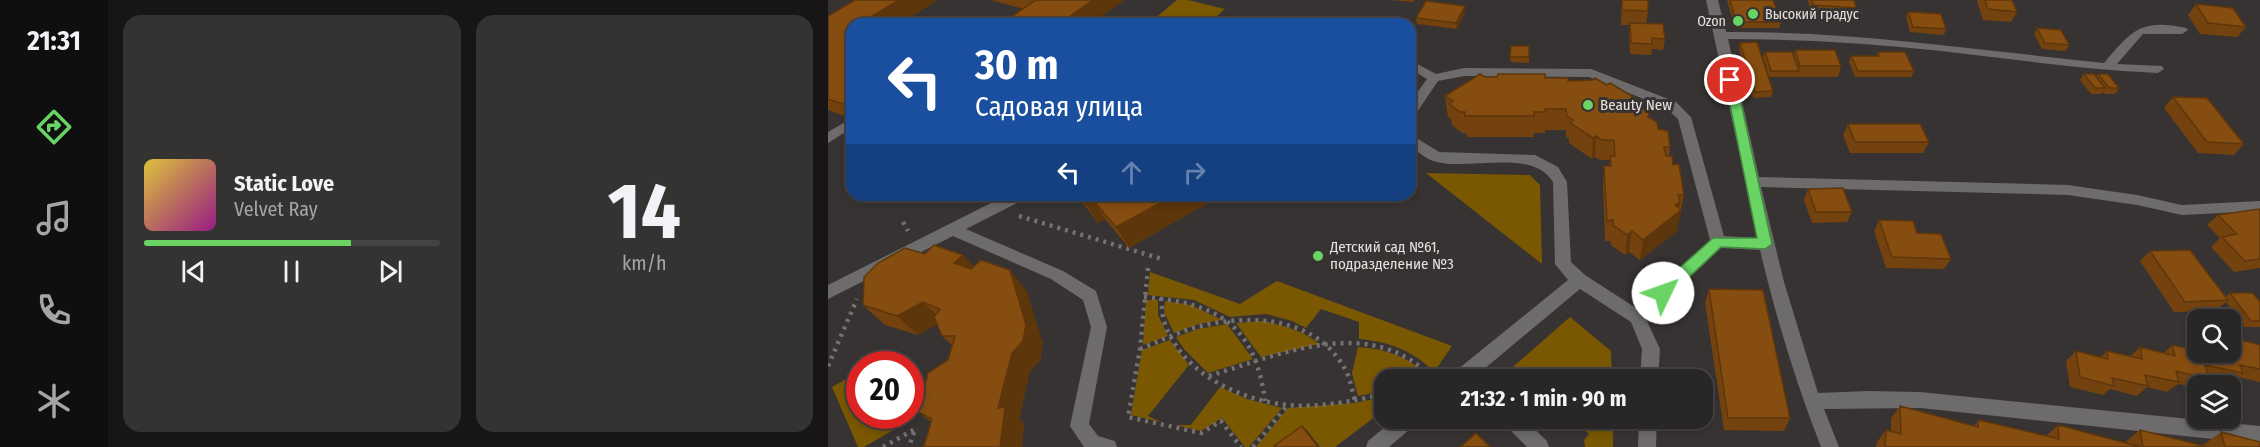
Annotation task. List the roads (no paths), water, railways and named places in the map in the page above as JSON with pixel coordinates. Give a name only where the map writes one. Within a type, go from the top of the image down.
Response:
[{"type":"street","points":[[1712,0],[1722,36],[1765,244],[1778,295],[1811,402],[1830,447]]},
{"type":"street","points":[[2107,67],[2128,45],[2132,36],[2141,31],[2182,30]]},
{"type":"street","points":[[1722,36],[1773,35],[1840,39],[1973,50],[2107,67],[2158,69]]},
{"type":"street","points":[[1416,68],[1434,78],[1464,72],[1591,73],[1671,105],[1684,117],[1718,242]]},
{"type":"street","points":[[1416,104],[1434,78]]},
{"type":"street","points":[[828,138],[846,126]]},
{"type":"street","points":[[1416,143],[1436,157],[1535,160],[1553,171],[1560,182],[1563,264],[1579,280],[1637,317],[1651,349],[1650,369]]},
{"type":"street","points":[[1752,182],[2068,190],[2137,200],[2182,210],[2260,206]]},
{"type":"street","points":[[828,292],[1008,201]]},
{"type":"street","points":[[952,229],[1058,274],[1090,296],[1099,327],[1079,426],[1093,444],[1108,447]]},
{"type":"street","points":[[1637,317],[1718,242],[1765,244]]},
{"type":"street","points":[[1475,369],[1579,280]]},
{"type":"street","points":[[1811,402],[1868,399],[1920,400],[2260,435]]},
{"type":"street","points":[[1375,447],[1397,429]]},
{"type":"street","points":[[1521,429],[1540,447]]},
{"type":"street","points":[[1647,447],[1648,429]]},
{"type":"place","name":"Высокий градус","points":[[1753,14]]},
{"type":"place","name":"Ozon","points":[[1738,21]]},
{"type":"place","name":"Beauty New","points":[[1588,105]]},
{"type":"place","name":"Детский сад №61, подразделение №3","points":[[1318,256]]}]
